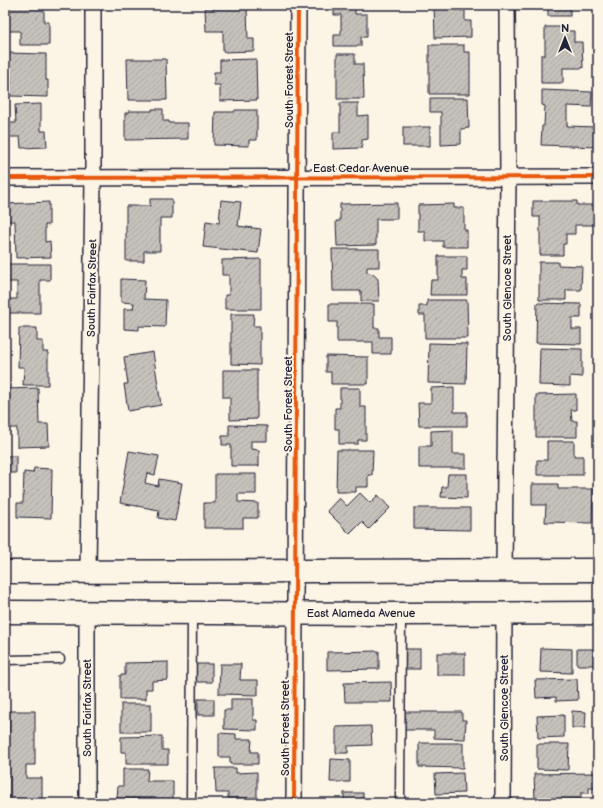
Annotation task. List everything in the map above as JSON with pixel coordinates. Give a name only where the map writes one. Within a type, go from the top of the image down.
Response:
[{"type":"main road","points":[[5,572],[598,570]]},
{"type":"main road","name":"East Alameda Avenue","points":[[5,612],[401,614],[598,613]]},
{"type":"street","name":"South Fairfax Street","points":[[88,571],[93,177],[93,5]]},
{"type":"street","name":"South Forest Street","points":[[294,803],[298,5]]},
{"type":"street","name":"South Glencoe Street","points":[[504,570],[508,177],[507,5]]},
{"type":"street","name":"East Cedar Avenue","points":[[5,178],[598,177]]},
{"type":"street","name":"South Fairfax Street","points":[[87,612],[87,803]]},
{"type":"street","name":"South Glencoe Street","points":[[503,803],[504,614]]},
{"type":"lane","points":[[191,803],[192,613]]},
{"type":"lane","points":[[400,803],[401,614]]},
{"type":"lane","points":[[5,660],[60,659]]},
{"type":"building","points":[[5,5],[44,5],[44,22],[49,22],[49,45],[20,45],[20,31],[5,31]]},
{"type":"building","points":[[334,5],[355,5],[355,14],[367,14],[367,37],[361,37],[361,46],[334,46],[334,35],[341,35],[341,15],[334,15]]},
{"type":"building","points":[[434,5],[459,5],[459,10],[465,10],[465,21],[471,21],[471,37],[435,38]]},
{"type":"building","points":[[548,5],[570,5],[570,16],[548,16]]},
{"type":"building","points":[[247,7],[248,39],[254,39],[254,51],[223,52],[223,31],[206,31],[205,8]]},
{"type":"building","points":[[545,27],[567,27],[567,31],[574,31],[574,42],[582,42],[583,68],[563,68],[563,83],[541,83],[541,55],[545,55]]},
{"type":"building","points":[[429,45],[464,45],[464,52],[470,52],[470,94],[429,94]]},
{"type":"building","points":[[5,53],[46,54],[46,80],[48,80],[48,97],[10,96],[11,80],[5,80]]},
{"type":"building","points":[[337,54],[355,54],[355,64],[363,64],[364,99],[337,99]]},
{"type":"building","points":[[127,59],[166,59],[167,100],[128,100]]},
{"type":"building","points":[[256,59],[257,100],[220,101],[220,85],[214,85],[214,72],[220,72],[220,60]]},
{"type":"building","points":[[542,90],[592,92],[591,107],[567,106],[567,126],[598,127],[598,147],[541,145],[545,106],[542,105]]},
{"type":"building","points":[[430,98],[468,98],[469,128],[461,129],[461,144],[441,145],[441,112],[430,112]]},
{"type":"building","points":[[340,103],[358,103],[358,116],[368,115],[368,139],[362,140],[362,148],[333,149],[333,132],[340,132]]},
{"type":"building","points":[[41,104],[41,131],[46,131],[47,147],[21,148],[20,137],[6,137],[6,123],[16,123],[15,105]]},
{"type":"building","points":[[152,109],[163,109],[163,121],[169,121],[169,123],[188,123],[188,139],[125,140],[125,113],[129,113],[129,111],[152,111]]},
{"type":"building","points":[[235,110],[257,110],[257,140],[249,140],[249,146],[214,145],[215,112],[234,112]]},
{"type":"building","points":[[403,127],[430,127],[430,146],[403,146]]},
{"type":"building","points":[[150,199],[172,199],[172,218],[160,218],[160,251],[144,251],[144,261],[126,261],[126,206],[150,206]]},
{"type":"building","points":[[221,200],[241,202],[238,226],[261,229],[258,253],[203,247],[206,221],[219,223]]},
{"type":"building","points":[[533,201],[577,201],[577,205],[598,205],[598,225],[575,225],[575,234],[566,234],[566,244],[563,244],[563,255],[540,255],[540,217],[533,217]]},
{"type":"building","points":[[49,202],[49,225],[45,225],[45,242],[50,241],[51,257],[16,258],[15,221],[5,221],[5,204]]},
{"type":"building","points":[[397,203],[397,219],[376,219],[376,245],[337,246],[336,221],[340,221],[340,204]]},
{"type":"building","points":[[454,204],[454,208],[464,208],[464,230],[467,230],[467,247],[443,247],[443,241],[425,241],[425,231],[418,231],[418,205]]},
{"type":"building","points":[[332,249],[379,249],[379,267],[367,267],[367,272],[373,274],[378,279],[379,301],[361,301],[361,291],[333,291]]},
{"type":"building","points":[[438,256],[467,256],[467,270],[462,270],[462,279],[467,279],[467,295],[430,295],[431,280],[438,280]]},
{"type":"building","points":[[261,259],[261,309],[225,309],[225,295],[229,295],[229,275],[222,275],[222,260]]},
{"type":"building","points":[[539,262],[558,262],[558,265],[582,266],[581,290],[566,290],[566,300],[539,300]]},
{"type":"building","points":[[5,264],[50,264],[50,280],[40,280],[40,313],[5,313],[5,299],[17,299],[17,282],[5,282]]},
{"type":"building","points":[[121,279],[145,280],[144,299],[166,300],[165,327],[139,326],[139,330],[124,329],[124,309],[133,309],[134,303],[121,302]]},
{"type":"building","points":[[427,300],[467,300],[468,338],[425,338],[425,315],[419,315],[419,306],[427,306]]},
{"type":"building","points":[[537,303],[581,304],[581,318],[572,318],[572,329],[581,329],[581,344],[536,343]]},
{"type":"building","points":[[329,304],[374,304],[374,328],[379,328],[379,337],[391,337],[391,354],[373,354],[373,342],[337,342],[337,322],[329,322]]},
{"type":"building","points":[[231,314],[254,314],[253,326],[260,326],[260,365],[231,364]]},
{"type":"building","points":[[19,328],[37,328],[37,341],[43,341],[43,352],[48,352],[48,385],[23,385],[24,367],[18,367]]},
{"type":"building","points":[[429,343],[467,344],[466,384],[428,383]]},
{"type":"building","points":[[540,348],[582,349],[582,377],[570,376],[570,386],[539,385]]},
{"type":"building","points":[[153,352],[161,405],[128,411],[124,384],[128,384],[124,357]]},
{"type":"building","points":[[326,356],[368,357],[368,384],[331,384],[331,372],[326,372]]},
{"type":"building","points":[[223,370],[257,370],[257,419],[230,420],[230,397],[223,397]]},
{"type":"building","points":[[454,387],[454,412],[467,412],[467,426],[419,426],[418,403],[431,403],[431,388]]},
{"type":"building","points":[[38,388],[39,424],[48,424],[49,446],[17,447],[17,428],[9,428],[9,410],[5,410],[5,389]]},
{"type":"building","points":[[340,388],[360,388],[360,407],[366,407],[366,440],[358,440],[358,444],[339,444],[339,429],[335,429],[335,408],[340,408]]},
{"type":"building","points":[[576,394],[576,410],[571,410],[572,421],[577,421],[577,437],[536,437],[536,395]]},
{"type":"building","points":[[229,425],[267,426],[267,441],[251,441],[251,449],[259,450],[259,466],[231,466],[231,445],[222,445],[222,436],[229,436]]},
{"type":"building","points":[[453,430],[453,454],[466,454],[466,468],[419,468],[419,446],[431,446],[431,431]]},
{"type":"building","points":[[547,441],[574,441],[574,456],[583,456],[583,475],[537,475],[537,460],[547,460]]},
{"type":"building","points":[[337,450],[373,450],[372,475],[368,475],[368,487],[356,487],[356,492],[336,492]]},
{"type":"building","points":[[129,451],[159,456],[155,475],[147,473],[145,483],[158,486],[159,479],[182,483],[175,521],[158,518],[159,510],[120,503]]},
{"type":"building","points":[[5,456],[16,456],[16,473],[5,473]]},
{"type":"building","points":[[34,468],[52,469],[51,518],[17,517],[17,503],[23,503],[24,472],[33,473]]},
{"type":"building","points":[[215,474],[256,474],[256,494],[238,494],[238,502],[258,503],[258,518],[243,518],[243,528],[204,528],[204,503],[215,503]]},
{"type":"building","points":[[448,474],[467,474],[467,498],[441,497],[442,487],[447,487]]},
{"type":"building","points":[[532,484],[558,484],[558,489],[593,489],[592,523],[545,522],[546,505],[532,505]]},
{"type":"building","points":[[360,493],[370,503],[378,495],[390,508],[369,529],[362,522],[350,534],[327,511],[339,498],[347,506]]},
{"type":"building","points":[[414,508],[470,508],[470,530],[414,529]]},
{"type":"building","points":[[541,648],[572,649],[572,673],[540,672]]},
{"type":"building","points":[[405,649],[420,649],[420,669],[405,669]]},
{"type":"building","points":[[577,649],[594,649],[594,665],[577,665]]},
{"type":"building","points":[[379,651],[379,669],[327,670],[327,652]]},
{"type":"building","points":[[437,653],[465,653],[465,675],[437,675]]},
{"type":"building","points":[[168,662],[168,680],[152,681],[152,689],[146,689],[146,699],[120,699],[120,675],[125,675],[125,663]]},
{"type":"building","points":[[196,664],[212,664],[212,682],[196,682]]},
{"type":"building","points":[[220,664],[241,664],[240,680],[258,680],[258,695],[219,694]]},
{"type":"building","points":[[577,679],[578,700],[556,701],[556,697],[536,698],[535,680]]},
{"type":"building","points":[[391,682],[392,702],[345,702],[344,683]]},
{"type":"building","points":[[198,699],[214,699],[214,715],[198,715]]},
{"type":"building","points":[[231,699],[253,699],[253,720],[257,720],[257,730],[224,729],[224,710],[231,710]]},
{"type":"building","points":[[121,704],[151,704],[151,732],[121,732]]},
{"type":"building","points":[[9,711],[35,711],[35,765],[26,765],[26,778],[42,778],[42,803],[10,803],[10,776],[5,776],[5,732],[9,732]]},
{"type":"building","points":[[572,711],[586,712],[585,728],[572,728]]},
{"type":"building","points":[[404,712],[462,712],[462,720],[466,720],[465,739],[434,738],[434,730],[404,730]]},
{"type":"building","points":[[564,715],[564,737],[538,738],[537,716]]},
{"type":"building","points":[[371,726],[372,745],[348,746],[348,753],[336,753],[336,727]]},
{"type":"building","points":[[219,733],[236,734],[236,739],[252,739],[251,752],[258,752],[258,764],[230,764],[230,757],[219,757]]},
{"type":"building","points":[[162,736],[162,750],[168,750],[168,764],[126,764],[126,752],[121,752],[121,737]]},
{"type":"building","points":[[419,743],[463,743],[463,768],[419,767]]},
{"type":"building","points":[[537,744],[569,744],[568,770],[537,769]]},
{"type":"building","points":[[331,759],[350,760],[350,782],[330,782]]},
{"type":"building","points":[[215,768],[236,768],[236,773],[257,772],[257,798],[228,798],[228,793],[216,793]]},
{"type":"building","points":[[123,769],[148,769],[147,781],[173,781],[173,799],[117,798],[118,786],[123,786]]},
{"type":"building","points":[[463,773],[464,793],[436,794],[435,774]]},
{"type":"building","points":[[596,773],[596,788],[589,788],[589,793],[581,793],[581,799],[535,800],[534,774]]},
{"type":"building","points":[[344,793],[363,793],[363,803],[344,803]]},
{"type":"cycle path","points":[[294,803],[298,5]]},
{"type":"cycle path","points":[[5,178],[598,177]]}]
